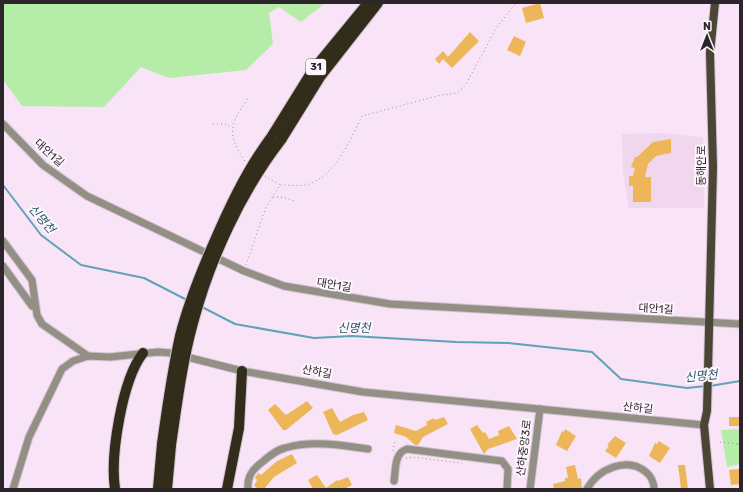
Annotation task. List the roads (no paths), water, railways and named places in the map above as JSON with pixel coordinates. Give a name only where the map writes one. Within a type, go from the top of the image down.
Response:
[{"type":"highway","name":"31","points":[[277,138],[313,70],[368,3]]},
{"type":"highway","points":[[158,489],[166,444],[187,347],[194,322],[213,266],[238,210],[255,176],[277,138],[320,77],[378,3]]},
{"type":"highway","points":[[115,489],[114,460],[126,389],[136,362],[143,353]]},
{"type":"highway","points":[[227,489],[239,428],[242,371]]},
{"type":"highway","points":[[166,444],[167,489]]},
{"type":"main road","name":"동해안로","points":[[704,425],[706,411],[713,167],[710,53],[715,3]]},
{"type":"main road","points":[[704,425],[710,489]]},
{"type":"street","name":"대안1길","points":[[3,124],[43,165],[87,196],[244,271],[264,280],[291,288],[370,302],[667,321],[708,326],[740,324]]},
{"type":"street","points":[[3,241],[32,280],[38,315],[42,324],[88,356]]},
{"type":"street","points":[[3,266],[32,306]]},
{"type":"street","name":"산하길","points":[[13,489],[29,437],[62,369],[73,361],[88,356],[110,357],[143,353],[171,353],[242,371],[363,392],[704,425]]},
{"type":"street","name":"산하중앙3로","points":[[530,489],[540,409]]},
{"type":"street","points":[[248,489],[247,480],[254,469],[269,457],[284,448],[334,444],[368,449]]},
{"type":"street","points":[[394,481],[398,455],[407,449],[502,461],[508,469],[507,489]]},
{"type":"street","points":[[587,489],[594,478],[604,471],[628,464],[640,467],[649,475],[654,489]]},
{"type":"waterway","name":"신명천","points":[[3,185],[41,235],[81,265],[144,278],[187,300]]},
{"type":"waterway","name":"신명천","points":[[202,307],[235,324],[314,338],[352,336],[456,342],[508,343],[592,352],[621,379],[687,388],[706,386]]},
{"type":"waterway","name":"신명천","points":[[710,386],[740,381]]}]
